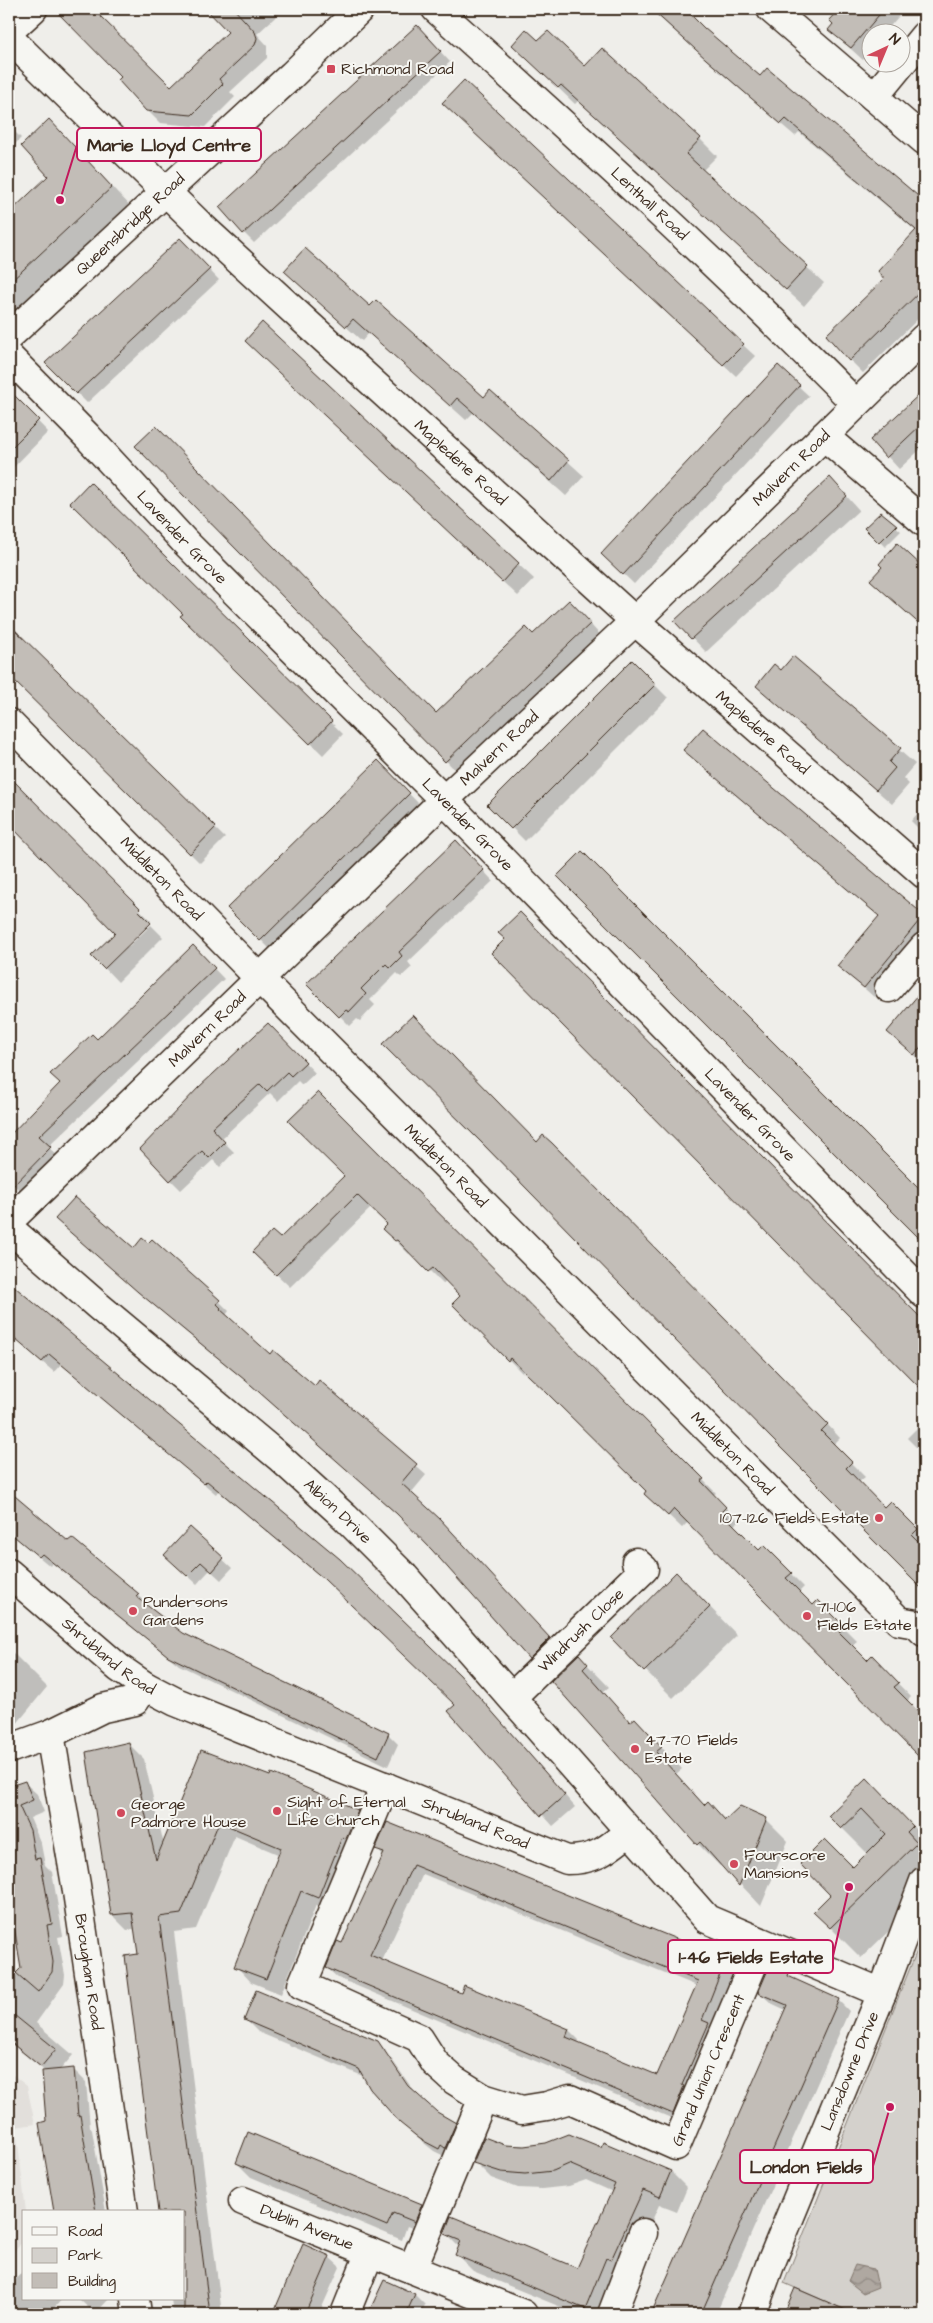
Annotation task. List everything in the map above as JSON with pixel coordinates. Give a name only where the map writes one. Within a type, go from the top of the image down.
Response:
[{"type":"street","points":[[9,31],[32,9]]},
{"type":"street","name":"Queensbridge Road","points":[[9,336],[360,9]]},
{"type":"street","name":"Lenthall Road","points":[[436,9],[769,314],[856,404]]},
{"type":"street","points":[[771,9],[924,140]]},
{"type":"street","points":[[874,97],[924,36]]},
{"type":"street","name":"Mapledene Road","points":[[9,38],[222,245],[635,621],[924,874]]},
{"type":"street","name":"Malvern Road","points":[[9,1221],[444,800],[635,621],[924,338]]},
{"type":"street","name":"Lavender Grove","points":[[9,357],[87,436],[185,542],[444,800],[924,1294]]},
{"type":"street","points":[[824,436],[924,522]]},
{"type":"street","name":"Middleton Road","points":[[9,723],[259,978],[899,1621],[916,1624],[924,1632]]},
{"type":"street","points":[[889,988],[924,947]]},
{"type":"street","name":"Albion Drive","points":[[9,1228],[97,1305],[279,1457],[344,1517],[404,1576],[629,1832]]},
{"type":"street","name":"Windrush Close","points":[[512,1697],[644,1569],[636,1562]]},
{"type":"street","name":"Shrubland Road","points":[[9,1573],[119,1668],[145,1686],[176,1702],[567,1860],[585,1860],[602,1853],[629,1832]]},
{"type":"street","points":[[885,1607],[885,1624],[896,1635],[914,1637],[924,1647]]},
{"type":"street","points":[[103,1708],[108,1686],[119,1668]]},
{"type":"street","points":[[9,1750],[50,1734],[103,1708],[135,1701],[145,1686]]},
{"type":"street","name":"Brougham Road","points":[[50,1734],[76,1885],[124,2210]]},
{"type":"street","name":"Grand Union Crescent","points":[[385,1786],[302,1985],[419,2038],[435,2063],[454,2080],[483,2098],[522,2110],[547,2106],[570,2099],[676,2146],[762,1943]]},
{"type":"street","points":[[629,1832],[707,1919],[882,1993]]},
{"type":"street","name":"Lansdowne Drive","points":[[752,2314],[770,2265],[882,1993],[924,1882]]},
{"type":"street","points":[[412,2269],[483,2098]]},
{"type":"street","name":"Dublin Avenue","points":[[243,2201],[523,2314]]},
{"type":"street","points":[[612,2314],[643,2233]]},
{"type":"street","name":"Dublin Avenue","points":[[345,2314],[370,2252]]},
{"type":"street","points":[[136,2300],[138,2314]]},
{"type":"shaded area","points":[[9,2072],[27,2086],[35,2124],[16,2127],[26,2210],[22,2210],[22,2242],[9,2258]]},
{"type":"green space","points":[[924,1933],[924,2314],[830,2314],[834,2305],[784,2283]]},
{"type":"water","points":[[855,2265],[874,2269],[878,2287],[863,2293],[848,2281]]},
{"type":"building","points":[[54,9],[93,9],[171,86],[228,32],[206,9],[234,9],[255,32],[257,38],[255,45],[219,79],[223,84],[192,115],[146,111],[118,80],[121,77]]},
{"type":"building","points":[[651,9],[685,9],[704,28],[760,76],[767,68],[924,201],[924,288],[849,361],[826,335],[884,279],[878,271],[916,230],[786,119],[781,124]]},
{"type":"building","points":[[839,9],[884,9],[873,22],[860,22],[860,37],[851,48],[828,30],[833,24],[829,20]]},
{"type":"building","points":[[417,25],[441,51],[243,234],[219,207]]},
{"type":"building","points":[[526,29],[538,40],[548,31],[585,66],[602,48],[701,138],[686,154],[808,266],[786,290],[561,85],[558,88],[512,45]]},
{"type":"building","points":[[464,80],[744,344],[723,365],[442,103]]},
{"type":"building","points":[[49,119],[112,187],[9,283],[9,213],[48,176],[21,146]]},
{"type":"building","points":[[180,238],[210,269],[76,394],[45,363]]},
{"type":"building","points":[[305,248],[370,306],[376,300],[484,397],[490,390],[569,460],[551,481],[457,398],[450,406],[353,319],[346,327],[284,271]]},
{"type":"building","points":[[262,322],[519,563],[502,582],[245,341]]},
{"type":"building","points":[[778,365],[800,385],[623,575],[601,554]]},
{"type":"building","points":[[9,390],[39,420],[9,450]]},
{"type":"building","points":[[924,390],[924,422],[886,458],[870,440]]},
{"type":"building","points":[[156,426],[436,713],[526,627],[533,634],[569,600],[591,623],[445,762],[135,446]]},
{"type":"building","points":[[830,477],[847,496],[691,639],[674,621]]},
{"type":"building","points":[[90,482],[332,721],[310,744],[180,616],[183,614],[70,503]]},
{"type":"building","points":[[881,512],[897,525],[879,543],[864,528]]},
{"type":"building","points":[[897,543],[924,568],[924,628],[870,580],[882,567],[879,564]]},
{"type":"building","points":[[9,624],[216,827],[190,854],[9,676]]},
{"type":"building","points":[[793,656],[901,748],[889,762],[895,768],[876,790],[756,686],[774,664],[781,670]]},
{"type":"building","points":[[632,660],[656,684],[511,829],[487,805]]},
{"type":"building","points":[[703,728],[924,915],[864,988],[837,966],[879,916],[683,750]]},
{"type":"building","points":[[378,760],[410,793],[260,941],[227,908]]},
{"type":"building","points":[[9,776],[140,908],[138,910],[151,923],[104,969],[91,956],[115,933],[9,824]]},
{"type":"building","points":[[456,840],[484,870],[399,952],[402,956],[390,968],[386,964],[361,989],[366,994],[349,1012],[346,1010],[339,1017],[306,984]]},
{"type":"building","points":[[582,851],[924,1193],[924,1243],[557,876]]},
{"type":"building","points":[[520,912],[924,1321],[924,1392],[491,953],[505,939],[498,933]]},
{"type":"building","points":[[193,945],[215,968],[39,1136],[51,1147],[9,1190],[9,1136],[60,1083],[50,1074],[92,1034],[97,1039]]},
{"type":"building","points":[[924,988],[924,1043],[914,1055],[887,1032]]},
{"type":"building","points":[[413,1015],[537,1142],[543,1135],[552,1143],[828,1424],[821,1431],[852,1462],[846,1468],[884,1507],[890,1501],[918,1529],[912,1535],[924,1547],[924,1591],[382,1044]]},
{"type":"building","points":[[268,1023],[306,1062],[291,1076],[287,1072],[267,1091],[260,1084],[212,1128],[225,1142],[209,1158],[202,1151],[170,1181],[140,1149],[199,1087]]},
{"type":"building","points":[[318,1092],[704,1479],[701,1481],[726,1507],[721,1512],[759,1550],[764,1545],[792,1573],[786,1578],[813,1605],[818,1600],[845,1627],[839,1632],[867,1660],[872,1655],[899,1683],[894,1687],[924,1717],[924,1762],[674,1509],[668,1516],[644,1494],[646,1491],[547,1393],[510,1358],[508,1361],[452,1304],[460,1296],[433,1268],[428,1272],[397,1240],[395,1241],[382,1229],[387,1224],[357,1195],[276,1275],[252,1252],[272,1231],[280,1238],[344,1176],[288,1121]]},
{"type":"building","points":[[75,1197],[134,1248],[142,1238],[148,1243],[152,1239],[220,1300],[217,1304],[220,1309],[270,1354],[273,1350],[315,1386],[319,1380],[417,1464],[401,1483],[440,1519],[550,1638],[529,1659],[432,1550],[397,1514],[251,1385],[138,1292],[55,1219]]},
{"type":"building","points":[[9,1282],[340,1559],[460,1675],[565,1795],[541,1816],[448,1711],[455,1705],[324,1579],[207,1481],[204,1484],[49,1354],[42,1362],[9,1334]]},
{"type":"building","points":[[9,1491],[68,1541],[72,1538],[139,1594],[136,1597],[183,1633],[389,1733],[378,1757],[168,1656],[42,1554],[39,1557],[9,1532]]},
{"type":"building","points":[[190,1527],[224,1558],[212,1572],[201,1562],[187,1576],[164,1555]]},
{"type":"building","points":[[676,1572],[710,1607],[644,1672],[611,1638]]},
{"type":"building","name":"47-70 Fields Estate","points":[[579,1654],[588,1664],[583,1669],[630,1722],[635,1718],[662,1747],[656,1752],[704,1805],[708,1801],[725,1820],[740,1806],[767,1818],[739,1886],[700,1842],[697,1845],[551,1681]]},
{"type":"building","points":[[129,1742],[156,1860],[201,1750],[270,1776],[271,1773],[358,1810],[346,1838],[342,1837],[318,1898],[301,1891],[266,1979],[234,1967],[281,1848],[219,1822],[181,1914],[159,1917],[210,2314],[184,2314],[185,2210],[158,2210],[125,1956],[138,1954],[132,1913],[111,1915],[86,1752]]},
{"type":"building","points":[[867,1778],[913,1826],[907,1832],[917,1843],[830,1928],[813,1912],[830,1895],[800,1864],[825,1839],[853,1867],[886,1834],[862,1809],[841,1829],[828,1816]]},
{"type":"building","points":[[25,1781],[33,1800],[19,1806],[30,1830],[35,1859],[40,1858],[52,1924],[47,1925],[53,1962],[52,1972],[38,1992],[16,1973],[21,1968],[9,1896],[9,1782],[10,1786]]},
{"type":"building","points":[[387,1822],[726,1959],[702,2020],[709,2023],[682,2085],[684,2086],[673,2114],[326,1968],[337,1941],[342,1943],[384,1853],[375,1850]],"holes":[[[413,1865],[698,1981],[657,2075],[566,2037],[569,2029],[464,1985],[461,1993],[370,1955]]]},
{"type":"building","points":[[770,1965],[789,1973],[788,1976],[839,1999],[701,2314],[651,2314],[787,2005],[758,1993]]},
{"type":"building","points":[[256,1990],[378,2041],[408,2086],[437,2112],[456,2123],[445,2148],[441,2145],[439,2149],[420,2139],[400,2123],[370,2089],[359,2069],[244,2020]]},
{"type":"building","points":[[9,2011],[56,2049],[41,2067],[9,2041]]},
{"type":"building","points":[[74,2068],[78,2116],[80,2115],[96,2210],[54,2210],[39,2123],[46,2121],[42,2071]]},
{"type":"building","points":[[248,2132],[422,2204],[415,2222],[393,2213],[387,2226],[236,2163]]},
{"type":"building","points":[[569,2134],[601,2147],[603,2142],[671,2171],[660,2197],[643,2190],[611,2260],[606,2258],[585,2309],[455,2255],[461,2241],[444,2234],[451,2216],[577,2268],[615,2184],[569,2164],[553,2171],[525,2174],[501,2172],[473,2163],[484,2137],[505,2145],[524,2146],[546,2143]]},
{"type":"building","points":[[303,2244],[330,2256],[305,2314],[273,2314]]},
{"type":"building","points":[[384,2280],[415,2294],[406,2314],[368,2314]]},
{"type":"building","points":[[795,2288],[855,2314],[798,2314],[786,2309]]},
{"type":"place","name":"Richmond Road","points":[[331,69]]},
{"type":"place","name":"Marie Lloyd Centre","points":[[60,200]]},
{"type":"place","name":"107-126 Fields Estate","points":[[879,1518]]},
{"type":"place","name":"Pundersons Gardens","points":[[133,1611]]},
{"type":"place","name":"71-106 Fields Estate","points":[[807,1616]]},
{"type":"place","name":"47-70 Fields Estate","points":[[635,1749]]},
{"type":"place","name":"Sight of Eternal Life Church","points":[[277,1811]]},
{"type":"place","name":"George Padmore House","points":[[121,1813]]},
{"type":"place","name":"Fourscore Mansions","points":[[734,1864]]},
{"type":"place","name":"1-46 Fields Estate","points":[[849,1887]]},
{"type":"place","name":"London Fields","points":[[890,2107]]}]
